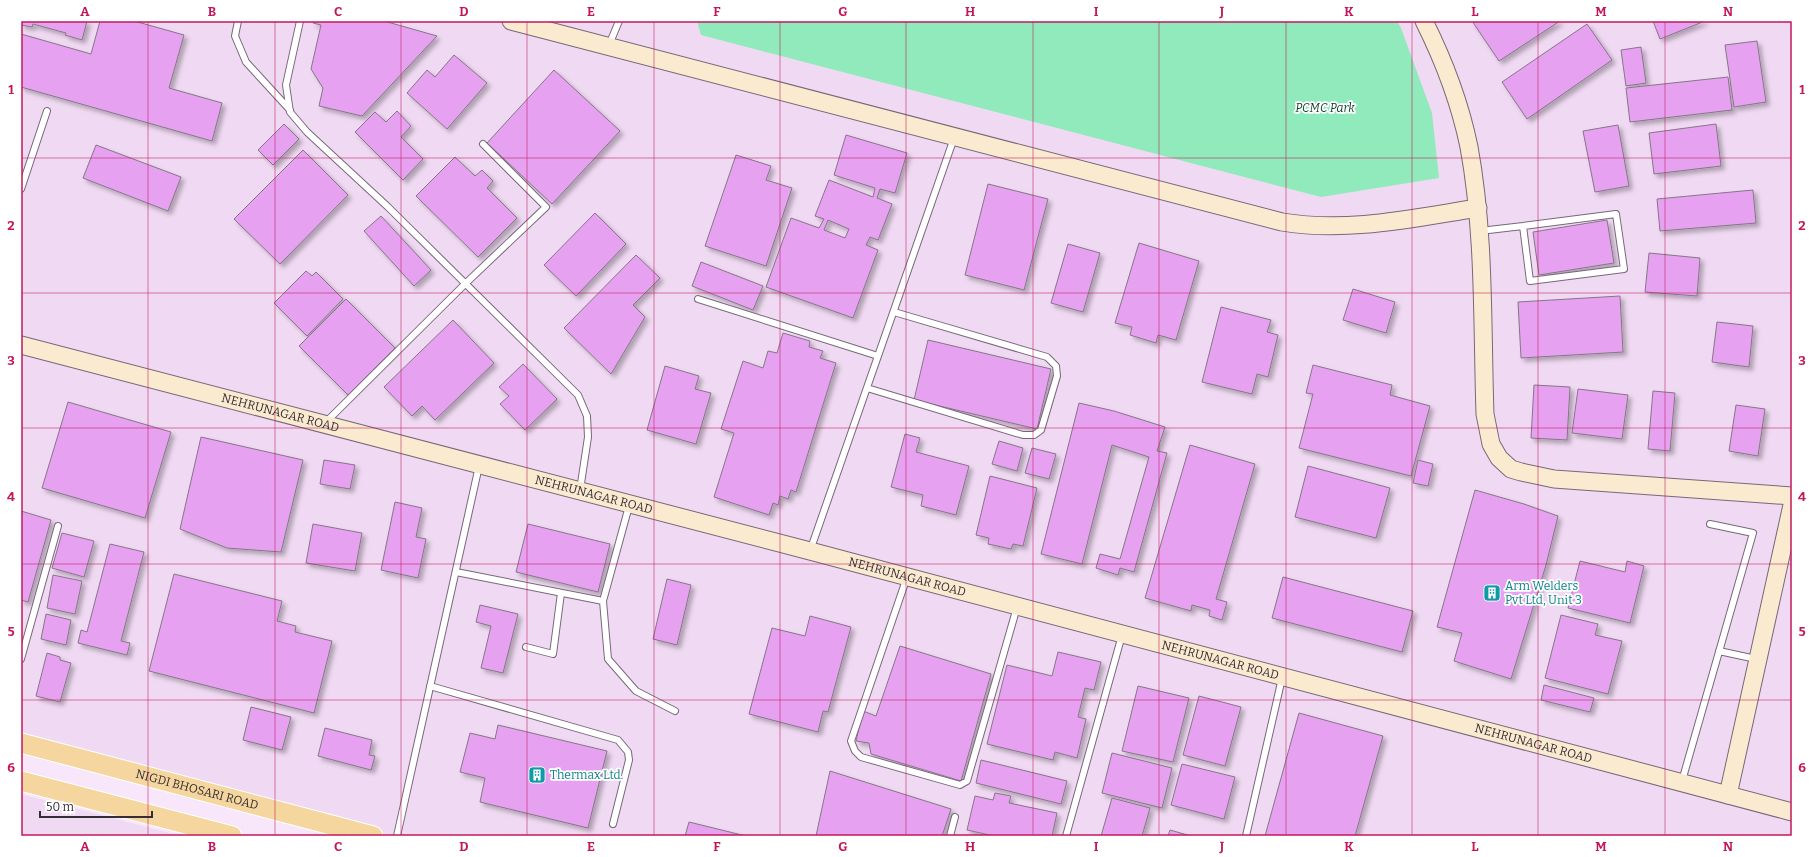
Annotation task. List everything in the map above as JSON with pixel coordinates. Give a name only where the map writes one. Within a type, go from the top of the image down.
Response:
[{"type":"main road","name":"NIGDI BHOSARI ROAD","points":[[21,743],[373,836]]},
{"type":"main road","points":[[21,782],[232,836]]},
{"type":"street","points":[[511,21],[1274,220],[1304,226],[1353,227],[1478,208]]},
{"type":"street","points":[[1424,21],[1444,64],[1458,105],[1468,146],[1478,208],[1487,432],[1496,454],[1511,469],[1554,479],[1792,496]]},
{"type":"street","name":"NEHRUNAGAR ROAD","points":[[21,345],[810,550],[1792,812]]},
{"type":"street","points":[[1728,795],[1758,659],[1789,531],[1792,504]]},
{"type":"lane","points":[[238,21],[235,36],[246,62],[290,110],[303,128],[466,283],[578,395],[588,416],[588,437],[580,491]]},
{"type":"lane","points":[[290,110],[286,85],[300,21]]},
{"type":"lane","points":[[608,46],[619,21]]},
{"type":"lane","points":[[21,188],[47,110]]},
{"type":"lane","points":[[810,550],[955,137]]},
{"type":"lane","points":[[324,424],[466,283],[546,207],[483,144]]},
{"type":"lane","points":[[1479,232],[1523,226],[1616,214],[1624,269],[1530,281],[1523,226]]},
{"type":"lane","points":[[698,298],[878,356]]},
{"type":"lane","points":[[867,388],[1023,435],[1034,435],[1041,430],[1056,376],[1056,366],[1047,357],[894,312]]},
{"type":"lane","points":[[397,836],[479,465]]},
{"type":"lane","points":[[630,504],[603,601],[608,659],[636,691],[675,711]]},
{"type":"lane","points":[[1681,783],[1752,533],[1710,524]]},
{"type":"lane","points":[[21,659],[58,526]]},
{"type":"lane","points":[[456,572],[603,601]]},
{"type":"lane","points":[[907,576],[851,741],[855,751],[861,757],[960,786],[967,781],[1018,606]]},
{"type":"lane","points":[[526,647],[553,654],[561,593]]},
{"type":"lane","points":[[1066,836],[1122,634]]},
{"type":"lane","points":[[1719,651],[1758,659]]},
{"type":"lane","points":[[1246,836],[1282,676]]},
{"type":"lane","points":[[430,686],[618,740],[628,752],[629,760],[613,824]]},
{"type":"lane","points":[[950,836],[955,817]]},
{"type":"shaded area","points":[[21,21],[1792,21],[1792,836],[388,836],[21,738]]},
{"type":"shaded area","points":[[21,794],[181,836],[21,836]]},
{"type":"green space","name":"PCMC Park","points":[[697,21],[1397,21],[1401,28],[1432,113],[1439,178],[1321,197],[701,35]]},
{"type":"building","points":[[21,21],[87,21],[82,40],[65,35],[66,33],[33,24],[32,27],[21,25]]},
{"type":"building","points":[[100,21],[134,21],[184,35],[169,88],[222,103],[212,141],[21,87],[21,34],[91,54]]},
{"type":"building","points":[[314,21],[384,21],[437,36],[362,116],[319,106],[323,88],[311,69],[321,25],[313,23]]},
{"type":"building","points":[[1472,21],[1560,21],[1499,61]]},
{"type":"building","points":[[1653,21],[1705,21],[1660,39]]},
{"type":"building","points":[[1587,24],[1612,60],[1527,119],[1502,82]]},
{"type":"building","points":[[1757,41],[1766,102],[1734,107],[1725,45]]},
{"type":"building","points":[[1641,47],[1646,83],[1626,86],[1621,50]]},
{"type":"building","points":[[454,55],[487,83],[447,129],[407,93],[427,70],[435,77]]},
{"type":"building","points":[[554,70],[620,131],[552,204],[487,143]]},
{"type":"building","points":[[1728,77],[1732,110],[1630,122],[1626,88]]},
{"type":"building","points":[[397,111],[411,126],[401,137],[423,159],[403,180],[355,132],[375,112],[386,122]]},
{"type":"building","points":[[284,124],[299,139],[273,165],[258,150]]},
{"type":"building","points":[[1716,124],[1721,166],[1654,174],[1649,133]]},
{"type":"building","points":[[1618,125],[1629,186],[1595,192],[1583,131]]},
{"type":"building","points":[[846,135],[907,153],[895,193],[880,189],[877,198],[892,204],[878,240],[870,237],[866,245],[878,250],[853,318],[766,287],[791,218],[819,228],[824,219],[815,216],[829,180],[873,197],[875,188],[834,175]],"holes":[[[828,220],[849,229],[845,238],[824,230]]]},
{"type":"building","points":[[96,145],[181,177],[168,211],[83,178]]},
{"type":"building","points":[[303,150],[348,195],[280,264],[234,219]]},
{"type":"building","points":[[736,155],[771,166],[766,180],[792,188],[766,266],[705,246]]},
{"type":"building","points":[[455,157],[475,176],[482,170],[493,181],[487,188],[517,218],[478,257],[416,196]]},
{"type":"building","points":[[988,184],[1048,199],[1024,290],[965,275]]},
{"type":"building","points":[[1753,190],[1756,223],[1660,231],[1657,199]]},
{"type":"building","points":[[595,213],[626,244],[576,296],[544,265]]},
{"type":"building","points":[[381,216],[431,270],[414,286],[364,231]]},
{"type":"building","points":[[1607,220],[1614,263],[1539,275],[1533,232]]},
{"type":"building","points":[[1139,243],[1199,261],[1176,340],[1158,335],[1156,343],[1130,335],[1132,327],[1115,323]]},
{"type":"building","points":[[1068,244],[1100,253],[1083,312],[1051,303]]},
{"type":"building","points":[[1649,253],[1700,258],[1697,296],[1645,292]]},
{"type":"building","points":[[636,255],[660,278],[633,305],[645,317],[611,374],[564,328]]},
{"type":"building","points":[[701,262],[763,286],[753,310],[692,286]]},
{"type":"building","points":[[306,271],[312,276],[316,272],[343,299],[307,336],[274,303]]},
{"type":"building","points":[[1353,289],[1395,302],[1386,333],[1343,320]]},
{"type":"building","points":[[1620,296],[1623,352],[1521,358],[1518,302]]},
{"type":"building","points":[[346,299],[395,348],[348,395],[299,346]]},
{"type":"building","points":[[1221,307],[1271,320],[1267,332],[1278,335],[1268,377],[1257,374],[1252,394],[1202,382]]},
{"type":"building","points":[[453,320],[494,363],[435,420],[422,406],[412,416],[384,387]]},
{"type":"building","points":[[1717,322],[1753,326],[1749,367],[1712,362]]},
{"type":"building","points":[[783,333],[810,341],[809,347],[823,351],[820,358],[836,363],[796,492],[791,490],[788,499],[780,496],[778,505],[773,503],[769,515],[714,497],[734,433],[721,429],[743,361],[763,368],[768,351],[777,353]]},
{"type":"building","points":[[928,340],[1051,369],[1037,429],[914,400]]},
{"type":"building","points":[[523,364],[557,399],[525,430],[500,404],[509,396],[499,387]]},
{"type":"building","points":[[1313,365],[1392,385],[1390,395],[1430,406],[1411,476],[1299,448],[1313,394],[1306,393]]},
{"type":"building","points":[[665,366],[699,376],[695,389],[711,393],[696,444],[647,430]]},
{"type":"building","points":[[1534,385],[1570,387],[1567,440],[1531,438]]},
{"type":"building","points":[[1578,389],[1628,395],[1622,439],[1572,433]]},
{"type":"building","points":[[1653,391],[1675,393],[1670,451],[1648,449]]},
{"type":"building","points":[[68,402],[171,432],[145,518],[42,488]]},
{"type":"building","points":[[1079,403],[1114,411],[1165,427],[1157,451],[1167,453],[1134,572],[1120,568],[1118,575],[1096,568],[1100,554],[1120,559],[1149,457],[1112,445],[1082,564],[1041,554]]},
{"type":"building","points":[[1736,405],[1765,409],[1758,456],[1729,451]]},
{"type":"building","points":[[905,434],[920,438],[916,452],[969,466],[956,515],[921,506],[923,495],[891,487]]},
{"type":"building","points":[[201,437],[303,460],[281,552],[227,548],[180,529]]},
{"type":"building","points":[[999,441],[1023,448],[1017,471],[992,464]]},
{"type":"building","points":[[1190,445],[1255,464],[1216,599],[1227,602],[1222,620],[1209,616],[1210,610],[1192,605],[1191,611],[1145,598]]},
{"type":"building","points":[[1032,448],[1056,454],[1049,479],[1025,473]]},
{"type":"building","points":[[324,460],[355,465],[350,489],[320,484]]},
{"type":"building","points":[[1418,460],[1433,464],[1428,486],[1413,483]]},
{"type":"building","points":[[1308,466],[1390,488],[1376,538],[1295,517]]},
{"type":"building","points":[[990,476],[1037,488],[1023,546],[1013,544],[1011,549],[988,544],[989,538],[976,535]]},
{"type":"building","name":"Arm Welders Pvt Ltd, Unit 3","points":[[1475,490],[1524,504],[1558,516],[1546,565],[1511,679],[1454,661],[1462,633],[1437,627]]},
{"type":"building","points":[[395,502],[422,508],[416,537],[426,539],[418,578],[381,570]]},
{"type":"building","points":[[21,511],[51,520],[28,602],[21,600]]},
{"type":"building","points":[[313,524],[362,533],[355,571],[306,563]]},
{"type":"building","points":[[528,524],[610,544],[598,592],[516,572]]},
{"type":"building","points":[[62,533],[94,541],[84,577],[52,568]]},
{"type":"building","points":[[110,544],[144,552],[121,641],[130,643],[127,655],[78,643],[81,630],[87,632]]},
{"type":"building","points":[[1580,561],[1625,572],[1627,561],[1644,566],[1630,623],[1568,608]]},
{"type":"building","points":[[174,574],[282,601],[277,621],[296,626],[295,632],[332,641],[314,713],[149,671]]},
{"type":"building","points":[[53,575],[82,581],[75,614],[47,608]]},
{"type":"building","points":[[1283,577],[1413,611],[1402,652],[1272,618]]},
{"type":"building","points":[[667,579],[691,585],[677,645],[653,639]]},
{"type":"building","points":[[480,605],[518,614],[503,673],[481,668],[491,626],[476,622]]},
{"type":"building","points":[[46,614],[71,620],[66,645],[41,639]]},
{"type":"building","points":[[1561,615],[1598,624],[1595,635],[1622,641],[1608,694],[1545,678]]},
{"type":"building","points":[[810,616],[851,627],[828,712],[823,711],[818,732],[749,714],[772,628],[805,636]]},
{"type":"building","points":[[900,646],[991,674],[961,781],[871,754],[869,743],[856,741],[863,711],[876,716]]},
{"type":"building","points":[[1058,652],[1101,662],[1094,690],[1085,688],[1078,717],[1086,719],[1077,758],[1055,752],[1053,760],[987,744],[1007,665],[1052,676]]},
{"type":"building","points":[[47,653],[60,657],[60,660],[71,663],[60,702],[36,696]]},
{"type":"building","points":[[1544,685],[1594,698],[1590,712],[1541,700]]},
{"type":"building","points":[[1138,686],[1189,698],[1173,762],[1122,751]]},
{"type":"building","points":[[1199,696],[1241,707],[1225,766],[1183,755]]},
{"type":"building","points":[[251,707],[291,717],[282,750],[243,740]]},
{"type":"building","points":[[1299,713],[1383,736],[1355,836],[1265,836]]},
{"type":"building","name":"Thermax Ltd.","points":[[498,725],[607,751],[588,828],[480,802],[485,778],[460,772],[470,733],[495,739]]},
{"type":"building","points":[[325,728],[372,740],[369,755],[375,756],[371,770],[318,756]]},
{"type":"building","points":[[1112,753],[1172,768],[1162,808],[1102,793]]},
{"type":"building","points":[[981,760],[1067,781],[1061,804],[976,783]]},
{"type":"building","points":[[1182,764],[1235,777],[1224,819],[1171,805]]},
{"type":"building","points":[[830,771],[951,809],[942,836],[816,836]]},
{"type":"building","points":[[995,793],[1011,796],[1009,803],[1057,813],[1052,836],[994,836],[967,830],[975,796],[993,800]]},
{"type":"building","points":[[1112,798],[1150,808],[1142,836],[1101,836]]},
{"type":"building","points":[[689,822],[746,836],[685,836]]},
{"type":"building","points":[[1170,830],[1191,836],[1168,836]]},
{"type":"place","name":"Arm Welders Pvt Ltd, Unit 3","points":[[1492,593]]},
{"type":"place","name":"Thermax Ltd.","points":[[537,775]]}]
